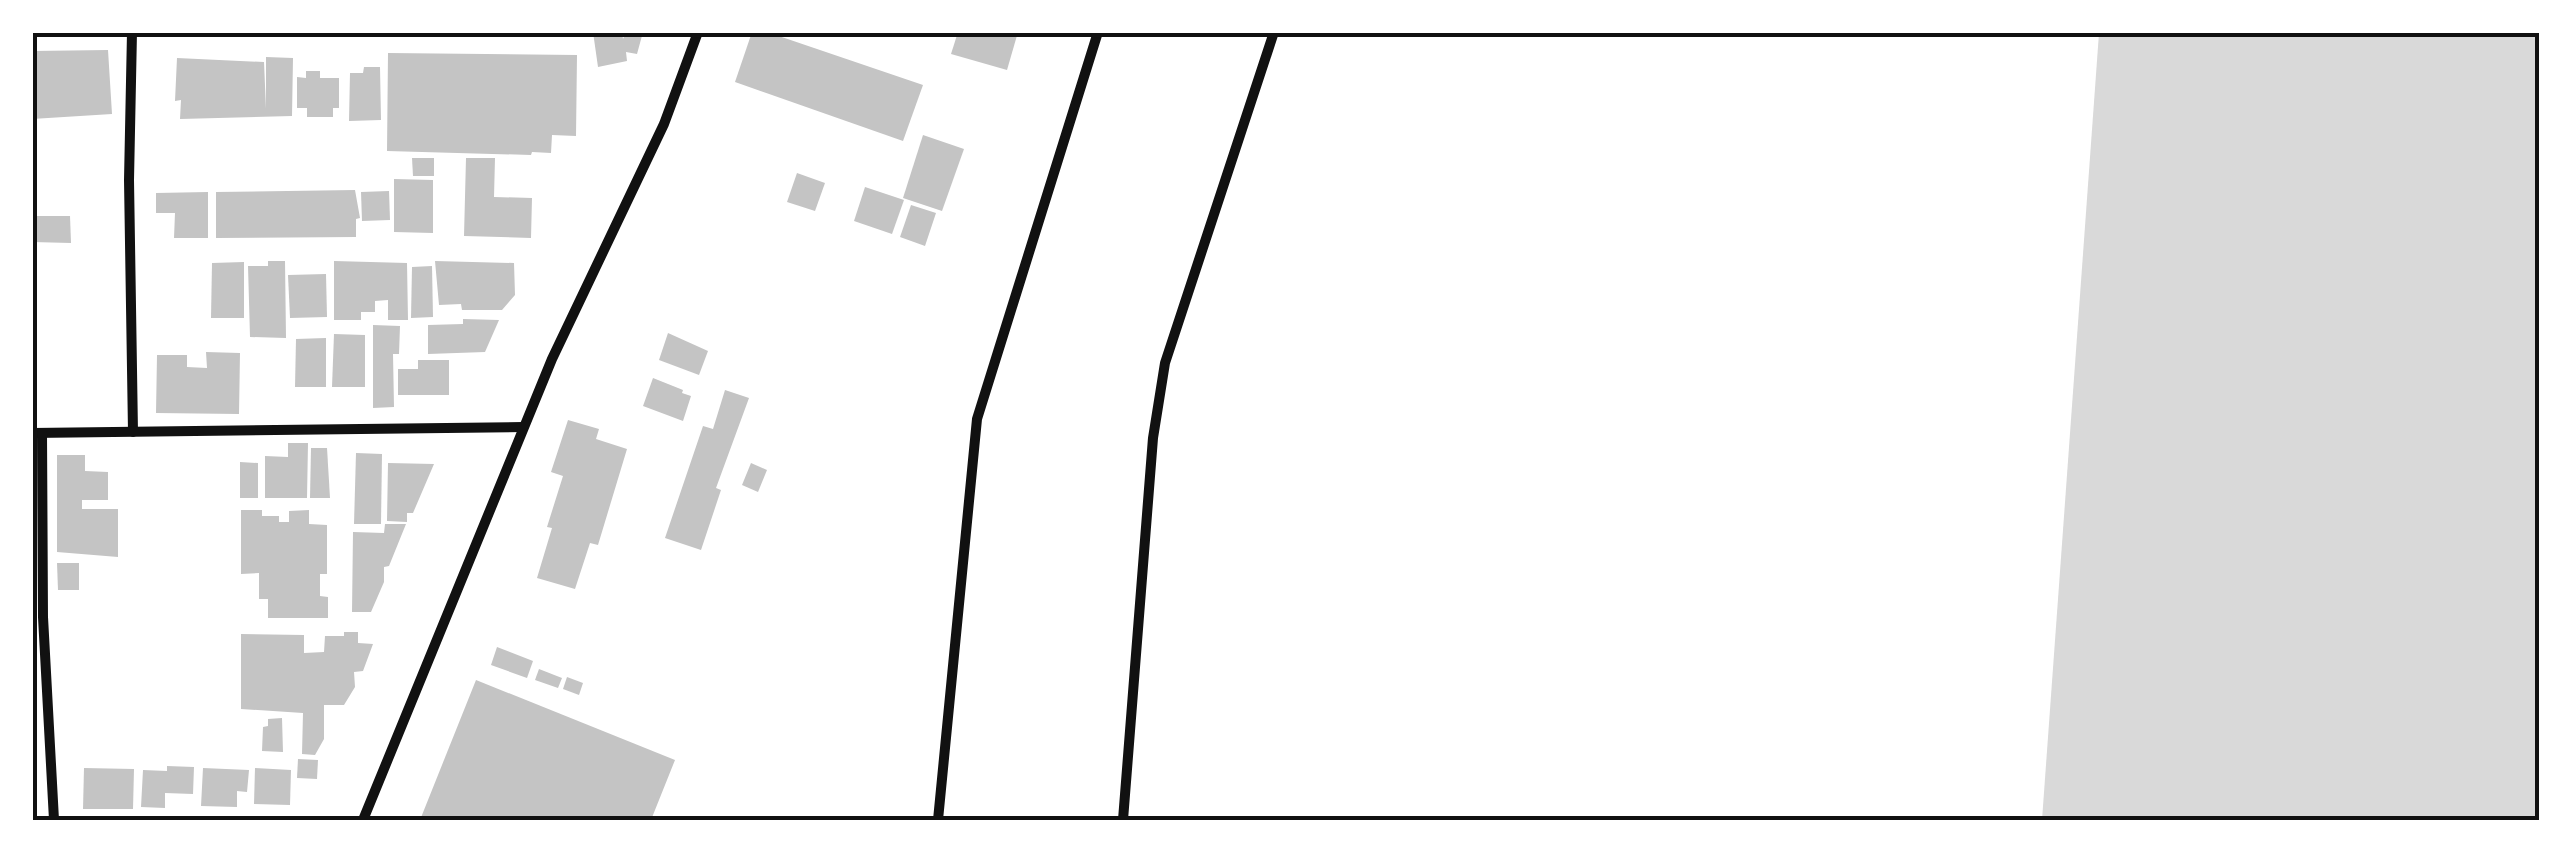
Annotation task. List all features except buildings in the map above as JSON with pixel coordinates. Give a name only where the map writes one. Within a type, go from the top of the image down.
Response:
[{"type":"street","points":[[132,32],[129,180],[133,432]]},
{"type":"street","points":[[363,820],[523,427],[664,124],[698,32]]},
{"type":"street","points":[[938,820],[977,419],[1098,32]]},
{"type":"street","points":[[1123,820],[1153,438],[1164,363],[1274,32]]},
{"type":"street","points":[[54,820],[38,617],[37,433],[523,427]]},
{"type":"shaded area","points":[[2099,33],[2539,33],[2539,820],[2042,820]]}]
